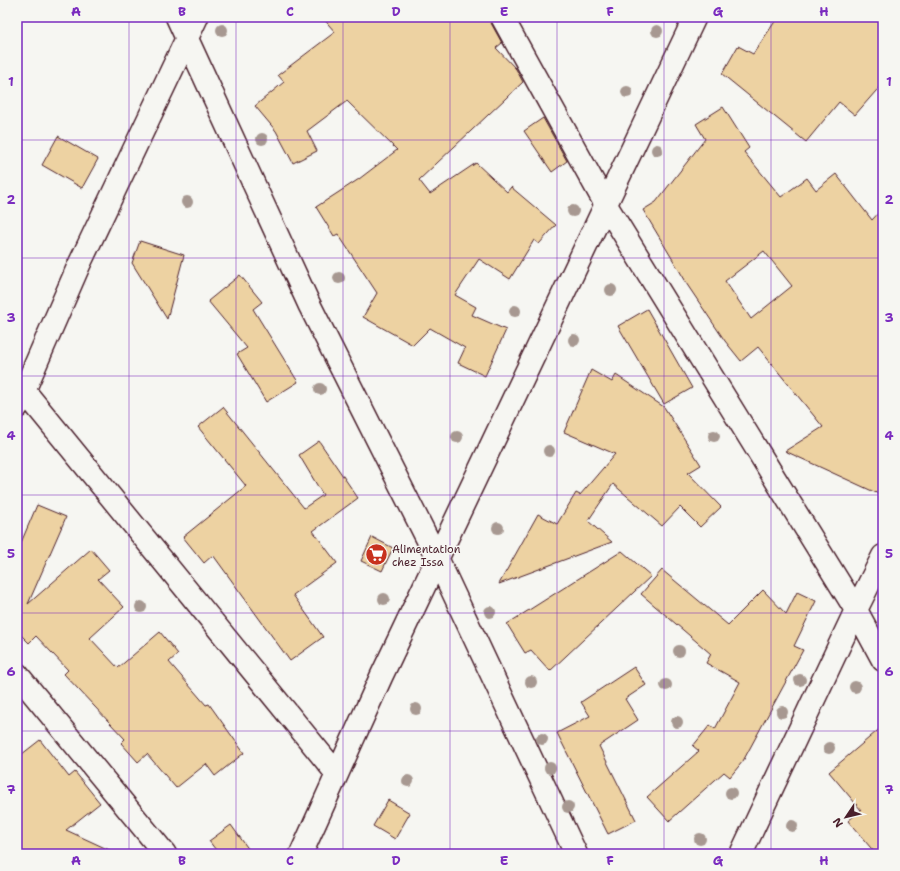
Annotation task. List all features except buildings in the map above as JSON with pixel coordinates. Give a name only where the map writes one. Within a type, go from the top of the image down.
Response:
[{"type":"street","points":[[177,17],[309,304],[437,558],[576,854]]},
{"type":"street","points":[[198,17],[78,265],[20,394],[337,774]]},
{"type":"street","points":[[502,17],[606,204],[856,610],[883,660]]},
{"type":"street","points":[[301,854],[380,677],[695,17]]},
{"type":"street","points":[[741,854],[883,556]]},
{"type":"street","points":[[17,674],[165,854]]},
{"type":"place","name":"Alimentation chez Issa","points":[[377,555]]}]
